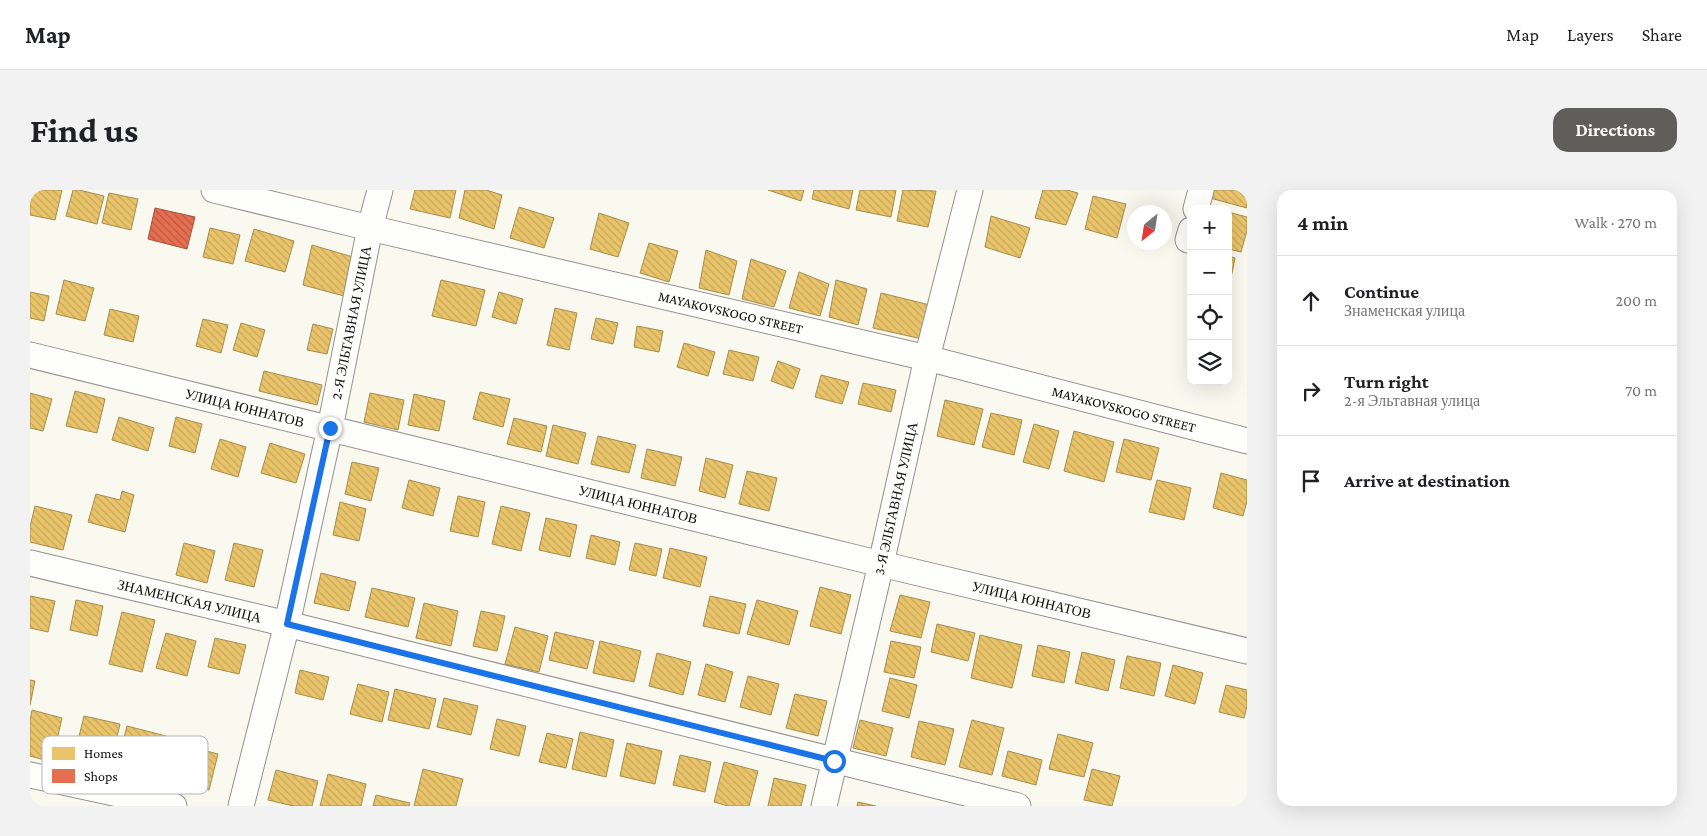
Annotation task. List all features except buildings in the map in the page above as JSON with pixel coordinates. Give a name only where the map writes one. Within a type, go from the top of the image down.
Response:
[{"type":"street","name":"MAYAKOVSKOGO STREET","points":[[214,190],[927,358],[1247,441]]},
{"type":"street","name":"2-Я ЭЛЬТАВНАЯ УЛИЦА","points":[[241,806],[287,624],[330,428],[370,228],[380,190]]},
{"type":"street","name":"3-Я ЭЛЬТАВНАЯ УЛИЦА","points":[[824,806],[927,358],[970,190]]},
{"type":"street","points":[[1197,205],[1201,190]]},
{"type":"street","name":"УЛИЦА ЮННАТОВ","points":[[30,355],[881,564],[1247,651]]},
{"type":"street","name":"ЗНАМЕНСКАЯ УЛИЦА","points":[[30,563],[287,624],[1018,806]]},
{"type":"street","points":[[118,794],[174,806]]},
{"type":"route","points":[[330,428],[287,624],[834,761]]}]
